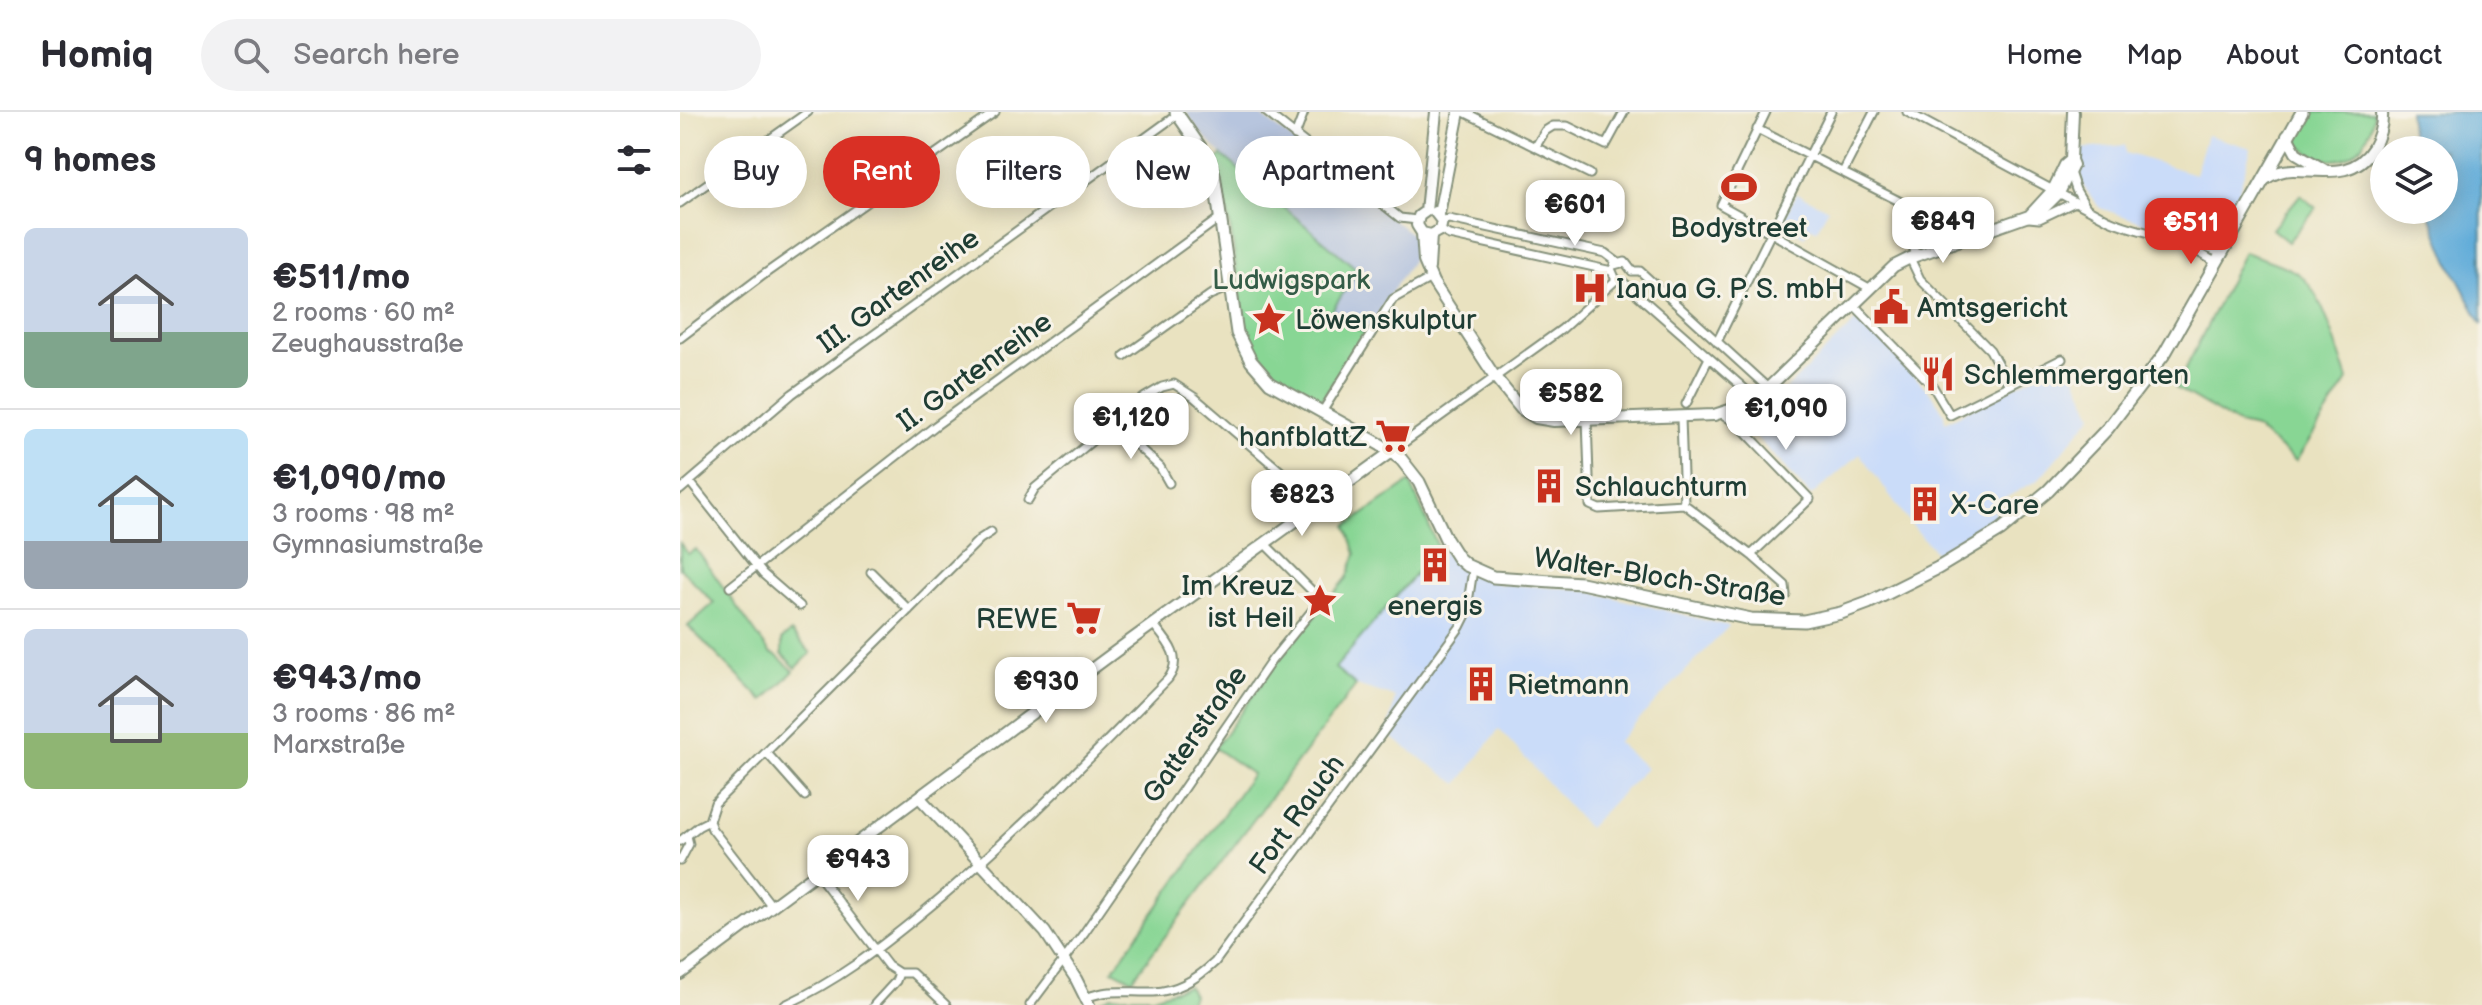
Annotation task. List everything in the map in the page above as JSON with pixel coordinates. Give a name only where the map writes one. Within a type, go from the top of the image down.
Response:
[{"type":"main road","name":"Walter-Bloch-Straße","points":[[1473,570],[1493,577],[1581,583],[1751,619],[1804,621],[1868,603],[1938,568],[2001,530],[2048,491],[2129,403],[2165,353],[2302,112]]},
{"type":"main road","points":[[1177,113],[1209,160],[1221,217],[1237,333],[1251,361],[1270,383],[1391,452],[1411,470],[1451,547],[1458,558],[1473,570]]},
{"type":"street","points":[[680,203],[808,112]]},
{"type":"street","points":[[680,338],[766,273],[995,112]]},
{"type":"street","points":[[1266,112],[1295,136],[1304,112]]},
{"type":"street","points":[[1435,226],[1426,211],[1436,112]]},
{"type":"street","points":[[1590,174],[1462,112],[1435,226],[1429,265],[1431,278],[1510,398],[1536,418],[1554,421],[1681,418],[1728,411],[1768,388],[1894,266],[2028,218],[2039,219],[2075,202]]},
{"type":"street","points":[[1536,146],[1545,131],[1560,126],[1567,126],[1606,145],[1624,112]]},
{"type":"street","points":[[1766,112],[1720,204],[1871,289]]},
{"type":"street","points":[[1717,342],[1831,112]]},
{"type":"street","points":[[1843,172],[1874,112]]},
{"type":"street","points":[[1907,112],[2129,229],[2197,245],[2219,259]]},
{"type":"street","points":[[2028,218],[2056,192],[2073,165],[2073,112]]},
{"type":"street","points":[[2263,180],[2294,169],[2335,172],[2359,163],[2378,140],[2382,112]]},
{"type":"street","name":"III. Gartenreihe","points":[[680,490],[792,394],[1177,113]]},
{"type":"street","points":[[1757,129],[1899,201],[1920,279],[1994,355],[2009,385]]},
{"type":"street","points":[[2287,136],[2292,148],[2305,160],[2335,172]]},
{"type":"street","points":[[2056,192],[2065,165],[2071,160]]},
{"type":"street","points":[[2070,172],[2087,209]]},
{"type":"street","points":[[1387,208],[1400,218],[1435,226],[1449,235],[1612,271],[1619,281],[1755,398]]},
{"type":"street","points":[[1417,220],[1426,211]]},
{"type":"street","name":"II. Gartenreihe","points":[[730,587],[935,426],[1221,217]]},
{"type":"street","points":[[680,974],[1153,624],[1576,318],[1619,281],[1630,278],[1632,271],[1626,262],[1617,262],[1605,253],[1449,219],[1435,226]]},
{"type":"street","points":[[2197,245],[2223,236],[2242,219]]},
{"type":"street","points":[[2183,243],[2219,259]]},
{"type":"street","points":[[1612,271],[1617,262]]},
{"type":"street","points":[[1632,271],[1640,271],[1768,388]]},
{"type":"street","points":[[1322,412],[1393,299],[1431,278]]},
{"type":"street","points":[[1124,356],[1210,295],[1230,287]]},
{"type":"street","points":[[1854,305],[1932,385],[1950,415],[2062,359]]},
{"type":"street","points":[[1686,404],[1709,358]]},
{"type":"street","points":[[1724,371],[1731,369],[1735,358]]},
{"type":"street","points":[[1028,500],[1035,488],[1154,391],[1174,384],[1194,397],[1319,504]]},
{"type":"street","points":[[1728,411],[1810,499],[1751,555]]},
{"type":"street","points":[[1728,411],[1740,426]]},
{"type":"street","points":[[1681,418],[1684,504]]},
{"type":"street","points":[[1587,419],[1590,505],[1599,509],[1684,504],[1785,585],[1786,595]]},
{"type":"street","points":[[1114,424],[1160,467],[1169,483]]},
{"type":"street","points":[[690,482],[757,565],[800,606]]},
{"type":"street","points":[[680,861],[689,844],[683,839],[709,821],[715,803],[980,539],[991,532]]},
{"type":"street","name":"Gatterstraße","points":[[1030,1005],[1084,933],[1272,660],[1315,607],[1317,596],[1264,543]]},
{"type":"street","name":"Fort Rauch","points":[[1087,1002],[1110,991],[1165,990],[1195,978],[1215,962],[1460,627],[1466,615],[1473,570]]},
{"type":"street","points":[[871,572],[909,610]]},
{"type":"street","points":[[785,1005],[832,982],[875,952],[981,865],[1173,673],[1176,659],[1173,651],[1153,624]]},
{"type":"street","points":[[766,752],[805,796]]},
{"type":"street","points":[[919,797],[1036,922],[1064,960],[1087,1002]]},
{"type":"street","points":[[709,821],[718,839],[771,905]]},
{"type":"street","points":[[816,872],[875,952],[899,973],[912,973],[946,1005]]},
{"type":"street","points":[[874,1005],[896,981],[899,973]]},
{"type":"shaded area","points":[[1186,112],[1257,112],[1287,136],[1235,136],[1235,166],[1219,152],[1219,136],[1204,136]]},
{"type":"shaded area","points":[[2207,135],[2251,148],[2230,223],[2208,238],[2202,234],[2198,241],[2193,240],[2100,208],[2083,186],[2079,166],[2082,149],[2125,145],[2125,153],[2195,174]]},
{"type":"shaded area","points":[[1797,193],[1828,209],[1817,230],[1810,227],[1805,237],[1781,224]]},
{"type":"shaded area","points":[[1285,208],[1378,208],[1415,237],[1418,251],[1365,334],[1331,312],[1357,269]]},
{"type":"shaded area","points":[[1860,317],[1934,397],[1945,422],[2068,359],[2093,415],[2038,480],[1992,505],[1997,517],[1936,553],[1860,454],[1811,496],[1747,427]]},
{"type":"shaded area","points":[[1438,547],[1463,569],[1499,584],[1579,589],[1729,626],[1617,742],[1646,768],[1588,828],[1499,729],[1458,784],[1388,735],[1395,697],[1356,685],[1334,668],[1392,596]]},
{"type":"green space","points":[[2314,112],[2374,112],[2371,127],[2358,150],[2337,160],[2312,154],[2299,145],[2300,131]]},
{"type":"green space","name":"Ludwigspark","points":[[1222,155],[1235,166],[1235,208],[1285,208],[1358,270],[1331,312],[1365,334],[1324,396],[1316,402],[1279,381],[1255,351],[1243,315],[1219,176],[1219,158]]},
{"type":"green space","points":[[2300,195],[2316,208],[2288,242],[2272,229]]},
{"type":"green space","points":[[2244,252],[2284,266],[2306,281],[2328,322],[2348,380],[2296,461],[2255,428],[2238,424],[2176,388]]},
{"type":"green space","points":[[1410,482],[1438,547],[1335,668],[1356,685],[1132,980],[1113,970],[1252,774],[1215,748],[1281,657],[1347,578],[1356,554],[1347,526]]},
{"type":"green space","points":[[680,543],[688,554],[696,549],[770,653],[794,671],[763,701],[688,626],[714,603],[680,568]]},
{"type":"green space","points":[[791,632],[811,653],[796,668],[782,654],[782,639]]},
{"type":"green space","points":[[1188,986],[1193,995],[1189,1005],[1094,1005],[1111,996],[1156,996]]},
{"type":"water","points":[[2409,112],[2481,112],[2482,325],[2448,260],[2434,224],[2458,224],[2458,136],[2412,136]]},
{"type":"place","name":"Bodystreet","points":[[1739,187]]},
{"type":"place","name":"Ianua G. P. S. mbH","points":[[1590,288]]},
{"type":"place","name":"Amtsgericht","points":[[1891,307]]},
{"type":"place","name":"Löwenskulptur","points":[[1269,319]]},
{"type":"place","name":"Schlemmergarten","points":[[1938,374]]},
{"type":"place","name":"hanfblattZ","points":[[1393,436]]},
{"type":"place","name":"Schlauchturm","points":[[1549,486]]},
{"type":"place","name":"X-Care","points":[[1925,504]]},
{"type":"place","name":"energis","points":[[1435,565]]},
{"type":"place","name":"Im Kreuz ist Heil","points":[[1320,601]]},
{"type":"place","name":"REWE","points":[[1084,618]]},
{"type":"place","name":"Rietmann","points":[[1481,684]]}]
